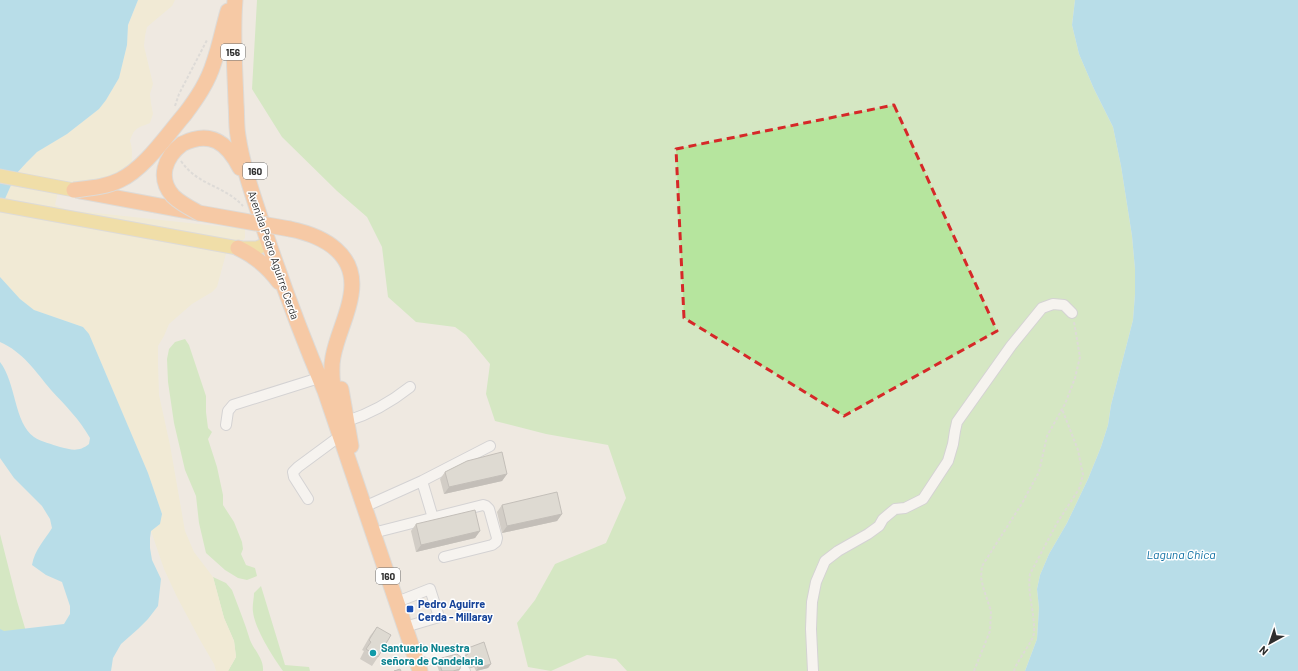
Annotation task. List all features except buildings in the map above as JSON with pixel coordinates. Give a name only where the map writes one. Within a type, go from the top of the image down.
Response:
[{"type":"highway","points":[[74,190],[105,186],[120,180],[131,173],[147,159],[196,98],[208,77],[218,50],[231,0]]},
{"type":"highway","name":"156","points":[[235,0],[233,55],[236,104]]},
{"type":"highway","name":"Avenida Pedro Aguirre Cerda","points":[[236,104],[236,120],[241,155],[249,182],[279,236],[286,293],[325,391],[420,671]]},
{"type":"highway","name":"Avenida Pedro Aguirre Cerda","points":[[236,104],[255,171],[311,331],[319,360],[325,391]]},
{"type":"highway","points":[[199,213],[176,199],[166,184],[164,172],[168,159],[175,149],[182,144],[198,138],[211,139],[224,145],[232,154],[249,182]]},
{"type":"highway","points":[[74,190],[199,213],[279,236],[308,234],[333,247],[344,257],[350,268],[352,295],[335,348],[332,368],[340,436]]},
{"type":"highway","points":[[238,248],[247,252],[265,266],[277,278],[286,293]]},
{"type":"highway","points":[[347,311],[341,351],[341,392],[356,481]]},
{"type":"main road","points":[[0,176],[74,190]]},
{"type":"main road","points":[[0,205],[238,248],[257,248],[279,236]]},
{"type":"street","points":[[813,671],[811,629],[812,602],[816,582],[825,561],[838,551],[880,526],[883,518],[895,509],[905,508],[923,499],[948,461],[958,422],[1031,320],[1042,308],[1053,304],[1064,305],[1072,313]]},
{"type":"street","points":[[226,425],[228,411],[233,405],[319,378]]},
{"type":"street","points":[[347,421],[378,408],[400,395],[410,387]]},
{"type":"street","points":[[308,499],[294,477],[293,472],[298,466],[340,436]]},
{"type":"street","points":[[364,507],[422,481],[490,446]]},
{"type":"street","points":[[422,481],[433,518]]},
{"type":"street","points":[[373,533],[483,505],[489,509],[497,538],[496,542],[444,557]]},
{"type":"street","points":[[397,602],[430,589],[439,616],[405,627]]},
{"type":"street","points":[[411,645],[436,656],[445,656],[458,649],[460,654]]},
{"type":"path","points":[[974,671],[990,631],[991,612],[982,587],[982,566],[1021,504],[1039,472],[1047,436],[1062,409],[1075,378],[1080,357],[1072,313]]},
{"type":"path","points":[[1014,671],[1034,635],[1029,582],[1030,574],[1057,523],[1079,489],[1083,475],[1078,450],[1062,409]]},
{"type":"highlighted area","points":[[894,105],[997,331],[844,416],[684,318],[676,149]]},
{"type":"green space","points":[[257,0],[1075,0],[1072,25],[1079,54],[1113,127],[1121,166],[1132,236],[1135,269],[1135,294],[1133,320],[1111,405],[1108,425],[1101,447],[1088,479],[1067,523],[1049,554],[1040,575],[1037,589],[1039,608],[1037,639],[1025,671],[627,671],[616,659],[587,655],[551,671],[528,667],[517,623],[535,600],[555,564],[606,543],[626,498],[608,445],[546,434],[495,421],[486,394],[490,364],[466,335],[455,327],[416,322],[388,297],[382,247],[367,217],[337,191],[282,137],[252,89]]},
{"type":"green space","points":[[185,339],[189,345],[206,396],[208,428],[212,432],[208,439],[217,467],[223,495],[223,505],[234,522],[242,542],[243,549],[241,554],[246,565],[255,568],[257,576],[247,580],[238,578],[225,570],[206,553],[199,523],[196,496],[185,470],[174,423],[168,382],[167,359],[169,349],[175,342]]},
{"type":"green space","points":[[0,534],[30,645],[0,671]]},
{"type":"green space","points":[[213,577],[226,583],[232,590],[250,640],[262,662],[263,671],[228,671],[236,657],[234,641],[224,618]]},
{"type":"green space","points":[[261,586],[285,665],[309,667],[310,671],[283,671],[265,643],[254,619],[253,609],[254,593]]},
{"type":"sand","points":[[138,0],[175,0],[172,6],[147,27],[144,46],[153,84],[150,94],[153,114],[150,123],[137,129],[133,133],[130,141],[132,149],[133,173],[58,192],[55,205],[68,210],[245,229],[245,238],[240,243],[227,250],[217,287],[212,292],[192,304],[169,324],[158,346],[159,395],[170,445],[185,531],[194,552],[213,577],[224,618],[234,641],[236,657],[228,671],[216,671],[214,664],[177,597],[164,569],[151,531],[160,524],[162,514],[148,473],[89,334],[83,327],[34,310],[20,299],[0,277],[0,210],[16,174],[37,152],[67,134],[99,109],[106,100],[119,78],[127,45],[128,26]]},
{"type":"water","points":[[0,0],[138,0],[128,25],[127,45],[119,78],[106,100],[99,109],[67,134],[37,152],[27,162],[16,174],[0,210]]},
{"type":"water","name":"Laguna Chica","points":[[1075,0],[1298,0],[1298,671],[1025,671],[1037,639],[1039,608],[1037,589],[1040,575],[1049,554],[1067,523],[1088,479],[1101,447],[1108,425],[1111,405],[1133,320],[1135,294],[1135,269],[1132,236],[1121,166],[1113,127],[1079,54],[1072,25]]},
{"type":"water","points":[[0,277],[20,299],[34,310],[83,327],[89,334],[148,473],[162,514],[160,524],[151,531],[150,538],[152,560],[161,579],[158,606],[148,619],[121,644],[113,658],[111,671],[0,671],[0,629],[4,631],[64,624],[70,614],[70,606],[62,582],[46,575],[32,565],[33,559],[52,528],[50,519],[42,506],[14,478],[0,458],[0,362],[9,380],[22,422],[27,431],[34,437],[43,442],[75,450],[89,444],[90,438],[77,419],[28,363],[16,351],[0,342]]},
{"type":"place","name":"Pedro Aguirre Cerda - Millaray","points":[[410,609]]},
{"type":"place","name":"Santuario Nuestra señora de Candelaria","points":[[373,653]]}]
